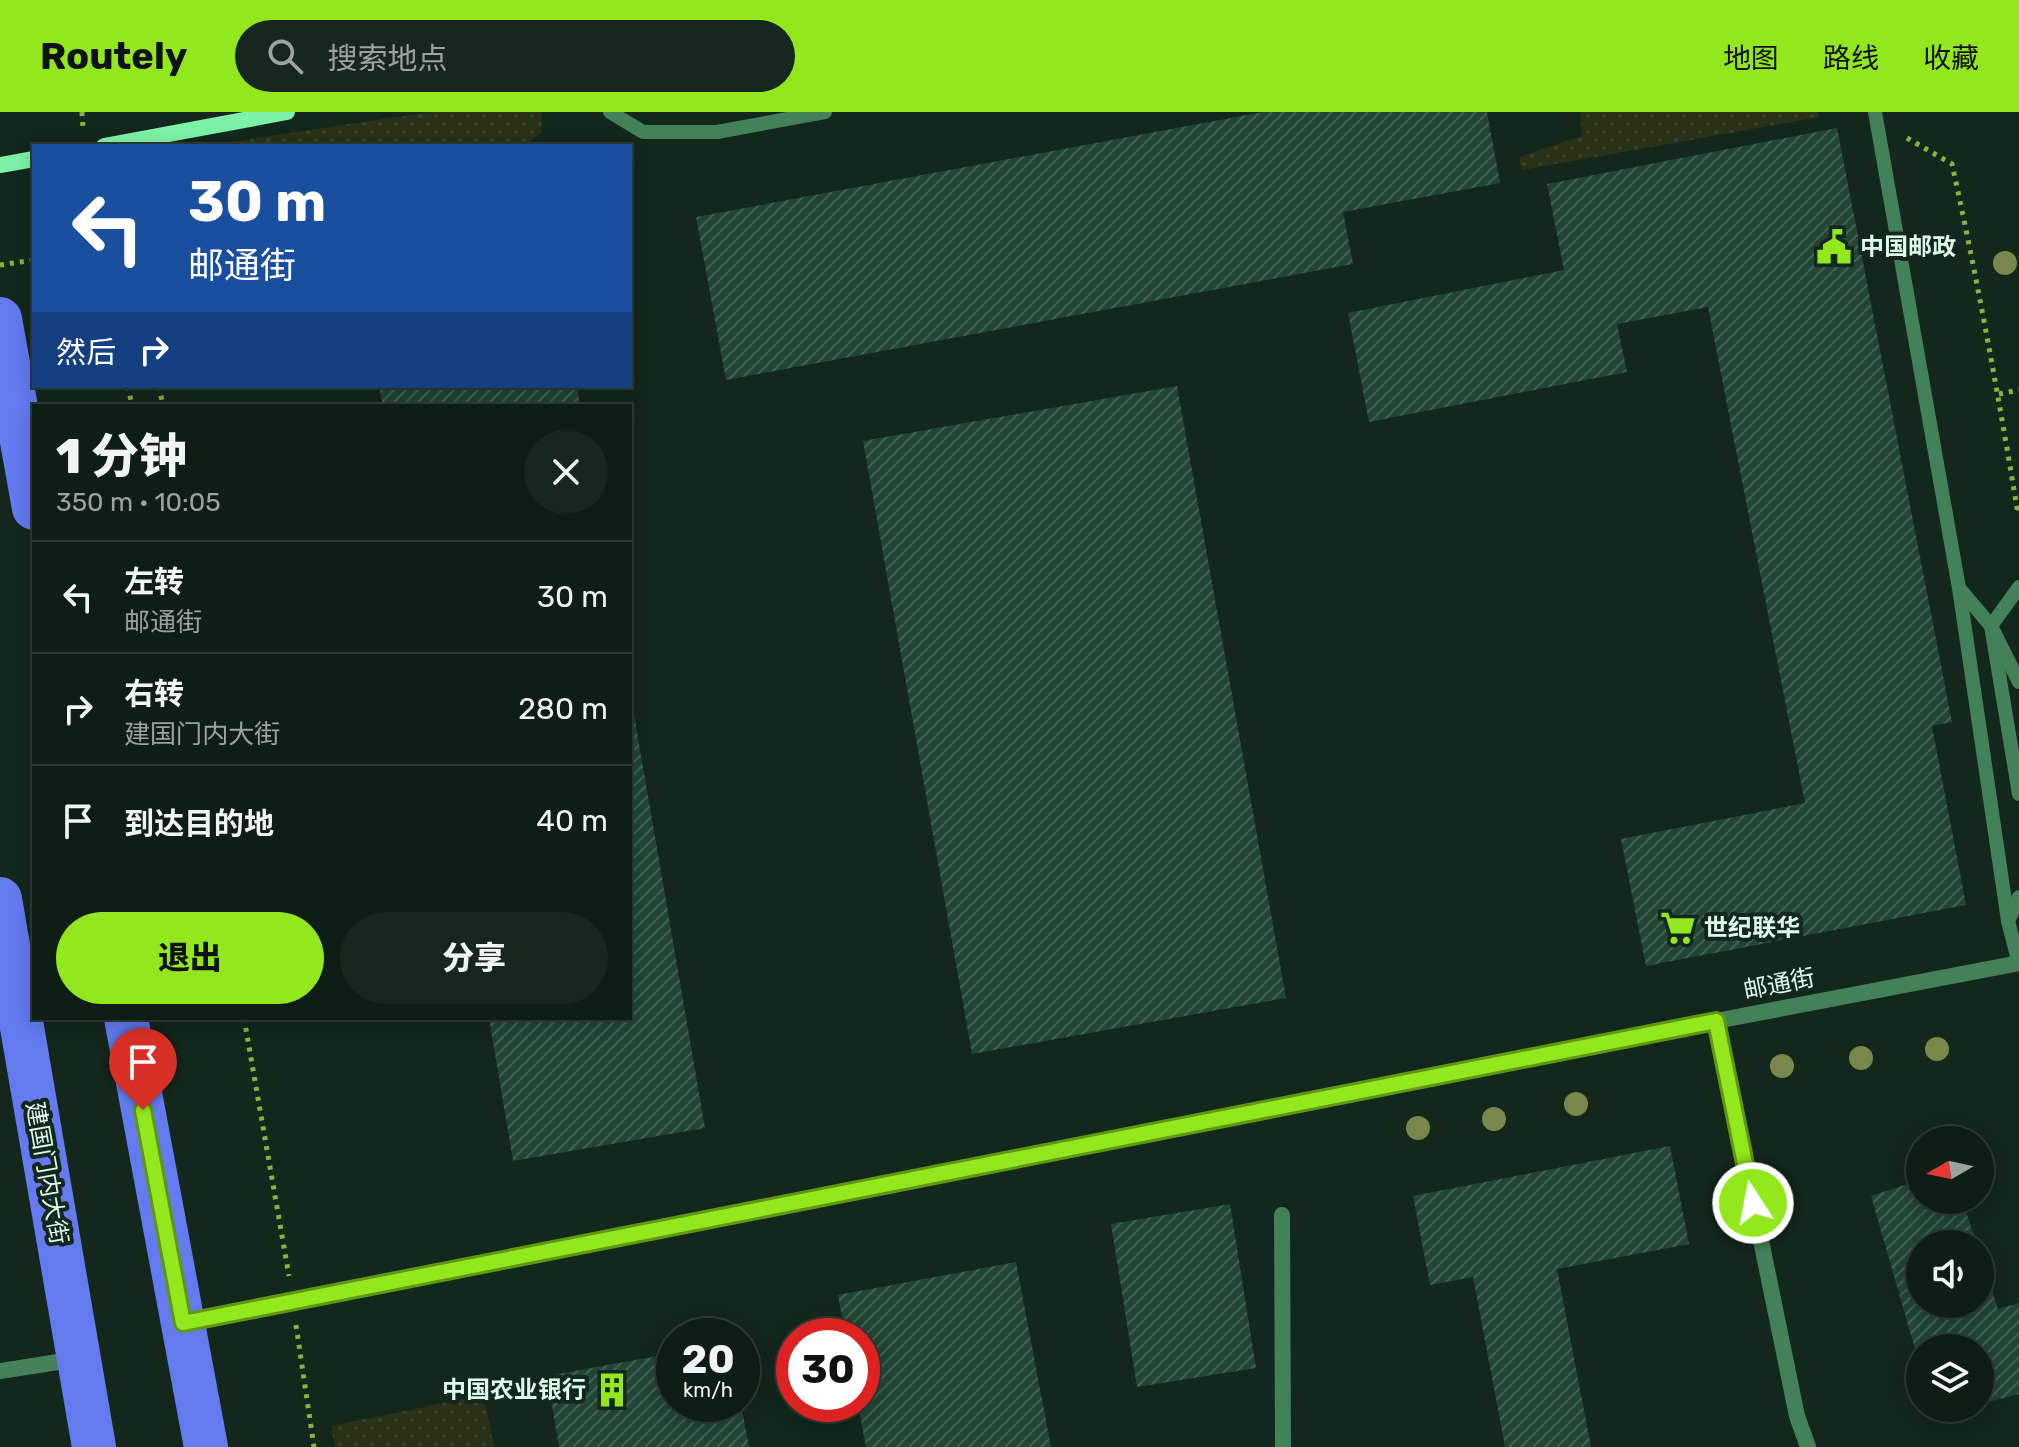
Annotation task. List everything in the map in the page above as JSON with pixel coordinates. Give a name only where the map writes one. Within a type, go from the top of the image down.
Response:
[{"type":"highway","points":[[0,319],[32,497]]},
{"type":"highway","name":"建国门内大街","points":[[0,899],[10,1022],[94,1447]]},
{"type":"highway","points":[[126,1020],[206,1447]]},
{"type":"main road","points":[[115,144],[287,112]]},
{"type":"main road","points":[[0,165],[32,159]]},
{"type":"street","name":"邮通街","points":[[183,1323],[2019,964]]},
{"type":"street","points":[[1716,1021],[1797,1416],[1808,1447]]},
{"type":"street","points":[[1282,1215],[1283,1447]]},
{"type":"street","points":[[0,1371],[79,1359]]},
{"type":"lane","points":[[610,112],[643,132],[717,132],[825,112]]},
{"type":"lane","points":[[1875,112],[1959,588],[2008,921],[2019,964]]},
{"type":"lane","points":[[2019,587],[1991,626],[2019,794]]},
{"type":"lane","points":[[1959,588],[1991,626],[2019,682]]},
{"type":"lane","points":[[2008,921],[2019,897]]},
{"type":"path","points":[[1903,135],[1952,164],[1975,265],[2018,508]]},
{"type":"path","points":[[0,265],[32,260]]},
{"type":"path","points":[[1999,394],[2019,390]]},
{"type":"path","points":[[244,1020],[293,1302],[314,1447]]},
{"type":"green space","points":[[430,112],[542,112],[541,133],[527,144],[218,144]]},
{"type":"green space","points":[[1580,112],[1818,112],[1819,117],[1522,170],[1519,157],[1582,136]]},
{"type":"green space","points":[[484,1395],[494,1447],[335,1447],[331,1426]]},
{"type":"building","points":[[1263,112],[1487,112],[1500,183],[1343,212],[1353,264],[726,380],[696,217]]},
{"type":"building","points":[[1837,128],[1952,722],[1932,726],[1966,905],[1646,966],[1621,839],[1805,803],[1708,307],[1617,324],[1627,372],[1369,422],[1348,313],[1564,270],[1547,184]]},
{"type":"building","points":[[1177,386],[1286,998],[972,1054],[863,441]]},
{"type":"building","points":[[379,388],[577,388],[580,404],[383,404]]},
{"type":"building","points":[[632,703],[705,1128],[513,1161],[489,1020],[632,1020]]},
{"type":"building","points":[[1670,1146],[1689,1244],[1557,1269],[1591,1447],[1505,1447],[1473,1277],[1430,1285],[1413,1196]]},
{"type":"building","points":[[1906,1185],[1906,1214],[1967,1214],[1972,1230],[1906,1230],[1906,1318],[1871,1196]]},
{"type":"building","points":[[1230,1204],[1256,1368],[1137,1387],[1111,1224]]},
{"type":"building","points":[[1016,1262],[1051,1447],[866,1447],[861,1422],[880,1422],[880,1318],[842,1318],[838,1295]]},
{"type":"building","points":[[1994,1297],[1998,1309],[2019,1303],[2019,1394],[1994,1400],[1994,1334],[1911,1334],[1906,1318],[1994,1318]]},
{"type":"building","name":"中国农业银行","points":[[656,1356],[656,1422],[744,1422],[749,1447],[559,1447],[547,1376]]},
{"type":"place","name":"中国邮政","points":[[1834,247]]},
{"type":"place","name":"世纪联华","points":[[1678,928]]},
{"type":"place","name":"中国农业银行","points":[[612,1390]]},
{"type":"route","points":[[143,1110],[183,1323],[1716,1021],[1753,1203]]}]
